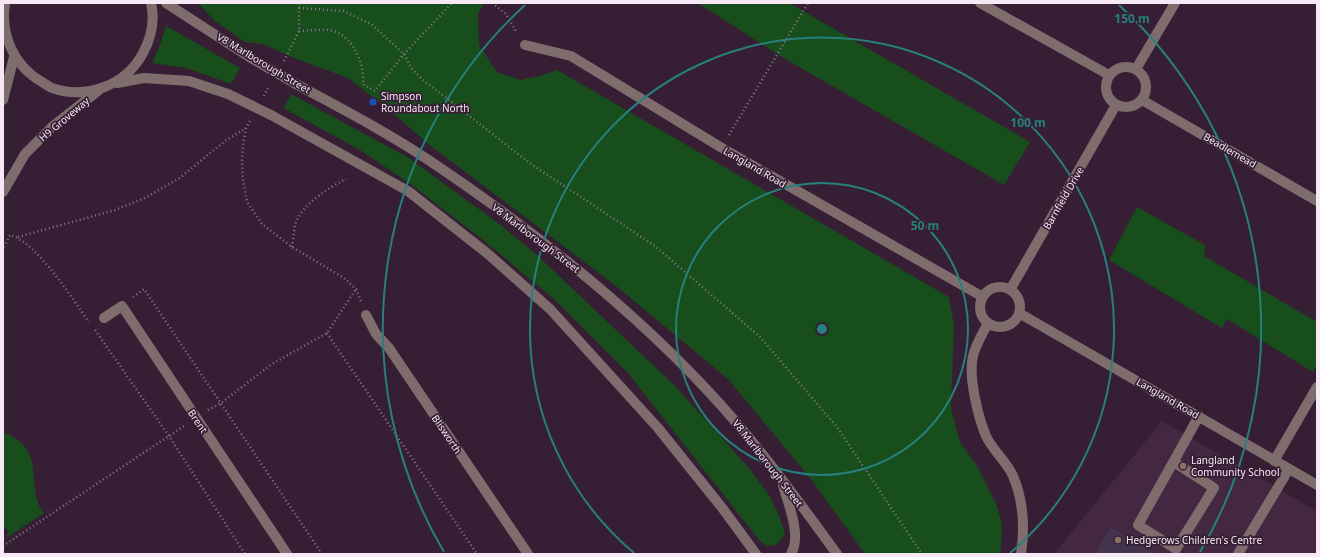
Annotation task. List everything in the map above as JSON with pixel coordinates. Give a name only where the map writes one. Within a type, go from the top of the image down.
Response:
[{"type":"street","points":[[3,100],[9,50],[4,31],[3,11],[5,3]]},
{"type":"street","points":[[9,50],[30,75],[52,88],[76,92],[101,89],[126,75],[139,61],[147,45],[152,28],[151,3]]},
{"type":"street","name":"V8 Marlborough Street","points":[[166,3],[251,58],[393,138],[430,161],[514,219],[586,277],[625,310],[708,391],[753,441],[837,554]]},
{"type":"street","points":[[980,3],[1109,75]]},
{"type":"street","points":[[1136,70],[1175,3]]},
{"type":"street","name":"Langland Road","points":[[525,45],[571,56],[722,148],[983,297]]},
{"type":"street","points":[[1131,67],[1142,74],[1146,87],[1142,100],[1127,108],[1116,105],[1110,101],[1105,88],[1109,75],[1119,68],[1131,67]]},
{"type":"street","points":[[111,84],[144,78],[189,81],[228,94],[271,115],[408,191],[488,254],[550,308],[658,428],[723,509],[756,554]]},
{"type":"street","name":"H9 Groveway","points":[[3,192],[25,154],[52,127],[101,89]]},
{"type":"street","name":"Beadlemead","points":[[1142,100],[1317,201]]},
{"type":"street","name":"Barnfield Drive","points":[[1010,290],[1116,105]]},
{"type":"street","points":[[992,288],[1004,288],[1010,290],[1015,294],[1020,306],[1016,319],[1006,326],[994,326],[988,323],[981,314],[980,302],[983,297],[992,288]]},
{"type":"street","points":[[104,318],[122,306]]},
{"type":"street","name":"Brent","points":[[122,306],[287,554]]},
{"type":"street","name":"Langland Road","points":[[1019,313],[1200,416],[1317,485]]},
{"type":"street","name":"Blisworth","points":[[366,315],[376,334],[389,348],[528,554]]},
{"type":"street","points":[[988,323],[973,356],[972,376],[976,406],[986,436],[1013,474],[1018,489],[1022,505],[1024,524],[1021,554]]},
{"type":"street","points":[[1274,461],[1317,387]]},
{"type":"street","points":[[1174,462],[1214,488],[1176,549],[1138,524],[1200,416]]},
{"type":"street","points":[[1238,554],[1290,469]]},
{"type":"street","points":[[780,477],[795,529],[794,550],[791,554]]},
{"type":"path","points":[[283,62],[299,31],[299,3]]},
{"type":"path","points":[[299,31],[333,31],[341,35],[352,46],[358,57],[362,69],[363,84],[375,91],[404,54],[452,3]]},
{"type":"path","points":[[492,3],[506,14],[525,45]]},
{"type":"path","points":[[722,148],[808,3]]},
{"type":"path","points":[[299,8],[343,11],[371,24],[404,54],[412,69],[423,80],[531,164],[654,246],[760,337],[837,427],[922,554]]},
{"type":"path","points":[[261,101],[272,81]]},
{"type":"path","points":[[18,237],[115,210],[147,197],[181,177],[225,141],[246,128],[254,114]]},
{"type":"path","points":[[248,124],[243,144],[242,161],[243,180],[247,202],[262,224],[292,247],[344,278],[356,289],[366,315]]},
{"type":"path","points":[[292,247],[296,223],[305,208],[329,187],[346,179]]},
{"type":"path","points":[[4,248],[10,235],[18,237],[39,256],[91,325],[169,436],[245,554]]},
{"type":"path","points":[[122,306],[144,289],[322,554]]},
{"type":"path","points":[[327,333],[477,554]]},
{"type":"shaded area","name":"Langland Community School","points":[[1162,421],[1317,511],[1317,554],[1054,554]]},
{"type":"green space","points":[[198,3],[484,3],[478,14],[479,45],[497,72],[520,80],[540,76],[557,70],[949,297],[954,325],[951,408],[960,442],[977,466],[997,506],[1002,525],[1001,550],[998,554],[865,554],[811,479],[728,379],[616,286],[427,143],[393,113],[348,78],[294,58],[263,44],[245,42],[215,21]]},
{"type":"green space","points":[[698,3],[789,3],[1030,142],[1004,185],[782,57]]},
{"type":"green space","points":[[166,26],[240,68],[231,84],[186,68],[152,63]]},
{"type":"green space","points":[[291,94],[409,158],[498,223],[537,255],[674,385],[749,468],[769,495],[779,516],[785,534],[776,545],[767,546],[759,540],[628,373],[554,299],[482,239],[409,183],[363,152],[284,108]]},
{"type":"green space","points":[[1137,207],[1205,245],[1204,256],[1317,322],[1317,364],[1313,372],[1227,319],[1222,328],[1109,260]]},
{"type":"green space","points":[[3,432],[17,440],[26,449],[31,459],[38,502],[44,513],[6,538],[9,531],[3,527]]},
{"type":"building","name":"Hedgerows Children's Centre","points":[[1111,527],[1157,554],[1095,554]]},
{"type":"place","name":"Simpson Roundabout North","points":[[373,102]]},
{"type":"place","name":"Langland Community School","points":[[1183,466]]},
{"type":"place","name":"Hedgerows Children's Centre","points":[[1118,540]]}]
